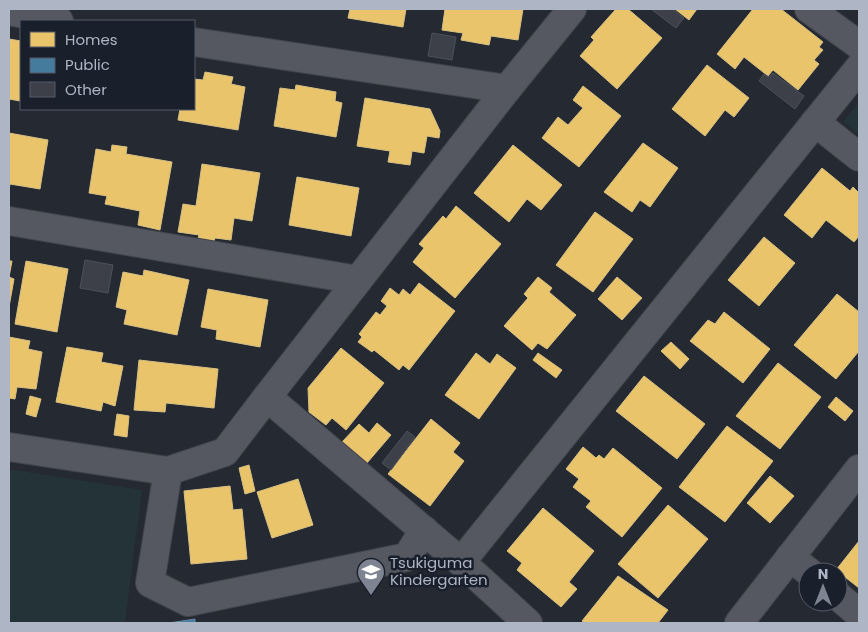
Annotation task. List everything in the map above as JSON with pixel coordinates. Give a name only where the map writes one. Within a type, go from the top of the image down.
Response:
[{"type":"street","points":[[65,20],[74,9]]},
{"type":"street","points":[[9,447],[168,471],[226,452],[267,396],[507,89],[572,9]]},
{"type":"street","points":[[809,9],[859,45]]},
{"type":"street","points":[[9,11],[54,20]]},
{"type":"street","points":[[195,42],[507,89]]},
{"type":"street","points":[[461,562],[859,68]]},
{"type":"street","points":[[815,122],[859,157]]},
{"type":"street","points":[[9,221],[358,280]]},
{"type":"street","points":[[267,396],[461,562],[528,623]]},
{"type":"street","points":[[801,562],[859,469]]},
{"type":"street","points":[[168,471],[150,583],[188,602],[407,557],[424,530]]},
{"type":"street","points":[[738,623],[798,566]]},
{"type":"street","points":[[848,605],[859,614]]},
{"type":"shaded area","points":[[859,102],[859,135],[843,122]]},
{"type":"shaded area","points":[[9,469],[142,490],[125,623],[9,623]]},
{"type":"building: Homes","points":[[350,9],[406,9],[403,27],[348,18]]},
{"type":"building: Homes","points":[[445,9],[523,9],[518,40],[491,36],[489,45],[461,40],[463,33],[442,30]]},
{"type":"building: Homes","points":[[616,9],[628,9],[662,38],[617,89],[580,56],[594,40],[591,37]]},
{"type":"building: Homes","points":[[675,9],[697,9],[689,20]]},
{"type":"building: Homes","points":[[753,9],[781,9],[823,42],[819,47],[823,50],[814,60],[819,64],[798,90],[773,70],[768,76],[744,57],[735,69],[717,54]]},
{"type":"building: Homes","points":[[9,39],[20,41],[20,101],[9,99]]},
{"type":"building: Homes","points":[[707,65],[749,98],[734,117],[725,110],[705,136],[672,109]]},
{"type":"building: Homes","points":[[205,72],[233,77],[231,84],[245,87],[238,130],[178,120],[180,110],[195,110],[195,79],[203,80]]},
{"type":"building: Homes","points":[[296,85],[336,92],[335,101],[342,103],[336,137],[274,126],[280,88],[295,90]]},
{"type":"building: Homes","points":[[583,86],[621,116],[579,167],[542,138],[558,117],[568,125],[583,108],[573,100]]},
{"type":"building: Homes","points":[[365,98],[430,109],[440,131],[439,138],[427,136],[424,153],[412,151],[410,165],[388,162],[390,151],[357,146]]},
{"type":"building: Homes","points":[[9,133],[48,140],[40,189],[10,184],[9,190]]},
{"type":"building: Homes","points":[[643,143],[678,168],[650,207],[640,200],[632,212],[604,192]]},
{"type":"building: Homes","points":[[112,145],[127,147],[126,154],[172,162],[160,230],[138,225],[140,211],[105,204],[107,196],[89,193],[96,149],[111,152]]},
{"type":"building: Homes","points":[[513,145],[562,185],[541,210],[527,199],[509,222],[474,193]]},
{"type":"building: Homes","points":[[202,164],[260,173],[252,221],[234,218],[231,240],[215,238],[214,241],[198,239],[199,235],[178,232],[183,204],[196,206]]},
{"type":"building: Homes","points":[[822,168],[850,191],[853,187],[859,193],[859,236],[854,242],[826,220],[812,238],[784,215]]},
{"type":"building: Homes","points":[[297,177],[359,188],[351,236],[289,225]]},
{"type":"building: Homes","points":[[456,206],[501,244],[455,298],[413,262],[424,248],[419,244],[443,216],[446,219]]},
{"type":"building: Homes","points":[[595,212],[633,239],[593,292],[556,265]]},
{"type":"building: Homes","points":[[764,237],[795,263],[759,306],[728,280]]},
{"type":"building: Homes","points":[[9,261],[12,261],[9,277]]},
{"type":"building: Homes","points":[[26,261],[68,269],[57,332],[15,324]]},
{"type":"building: Homes","points":[[144,270],[189,280],[177,335],[124,324],[127,310],[116,307],[123,272],[143,276]]},
{"type":"building: Homes","points":[[9,277],[14,279],[9,307]]},
{"type":"building: Homes","points":[[538,277],[552,288],[549,292],[576,315],[547,349],[538,343],[532,350],[504,326],[528,298],[524,294]]},
{"type":"building: Homes","points":[[617,277],[642,298],[622,320],[598,299]]},
{"type":"building: Homes","points":[[419,283],[455,311],[409,370],[403,365],[399,370],[374,350],[372,352],[358,342],[362,337],[359,334],[376,312],[380,315],[387,306],[381,301],[390,288],[399,295],[403,289],[410,295]]},
{"type":"building: Homes","points":[[208,289],[268,300],[260,347],[216,339],[217,330],[201,327]]},
{"type":"building: Homes","points":[[837,294],[859,312],[859,351],[836,379],[794,345]]},
{"type":"building: Homes","points":[[724,312],[770,349],[743,383],[690,341],[708,320],[715,324]]},
{"type":"building: Homes","points":[[9,337],[30,341],[28,349],[42,352],[36,389],[17,387],[15,399],[9,398]]},
{"type":"building: Homes","points":[[671,342],[689,359],[680,369],[661,351]]},
{"type":"building: Homes","points":[[67,347],[103,353],[101,362],[123,366],[115,406],[103,402],[101,411],[56,402]]},
{"type":"building: Homes","points":[[341,348],[384,383],[346,430],[332,418],[326,425],[309,412],[308,388]]},
{"type":"building: Homes","points":[[476,353],[490,364],[497,354],[516,368],[479,419],[445,395]]},
{"type":"building: Homes","points":[[538,353],[562,370],[556,378],[533,360]]},
{"type":"building: Homes","points":[[139,360],[218,369],[214,408],[166,403],[165,412],[134,410]]},
{"type":"building: Homes","points":[[778,363],[821,397],[780,449],[736,416]]},
{"type":"building: Homes","points":[[644,376],[705,424],[677,459],[616,411]]},
{"type":"building: Homes","points":[[30,396],[41,399],[36,417],[26,414]]},
{"type":"building: Homes","points":[[836,397],[853,411],[845,421],[828,407]]},
{"type":"building: Homes","points":[[117,414],[129,416],[127,437],[114,435]]},
{"type":"building: Homes","points":[[431,419],[460,443],[453,452],[464,461],[430,506],[388,474]]},
{"type":"building: Homes","points":[[377,423],[391,435],[367,463],[342,442],[359,424],[369,433]]},
{"type":"building: Homes","points":[[727,426],[773,461],[725,522],[679,487]]},
{"type":"building: Homes","points":[[583,447],[596,458],[599,455],[604,459],[613,448],[662,488],[622,537],[586,507],[591,501],[573,487],[579,479],[566,469]]},
{"type":"building: Homes","points":[[249,465],[255,491],[245,494],[239,468]]},
{"type":"building: Homes","points":[[770,476],[794,496],[770,523],[747,503]]},
{"type":"building: Homes","points":[[298,479],[313,525],[272,538],[257,492]]},
{"type":"building: Homes","points":[[230,486],[233,510],[242,509],[247,559],[191,564],[184,491]]},
{"type":"building: Homes","points":[[668,505],[708,539],[658,598],[618,564]]},
{"type":"building: Homes","points":[[543,508],[594,551],[569,582],[577,589],[561,607],[517,570],[522,563],[507,551]]},
{"type":"building: Homes","points":[[859,541],[859,588],[848,579],[848,562],[842,562]]},
{"type":"building: Homes","points":[[618,576],[668,610],[658,623],[586,623],[582,621]]},
{"type":"building: Public","points":[[195,619],[195,623],[169,623]]},
{"type":"building: Other","points":[[651,9],[673,9],[684,18],[676,28]]},
{"type":"building: Other","points":[[432,33],[456,37],[452,60],[428,56]]},
{"type":"building: Other","points":[[773,73],[804,96],[795,109],[759,81],[764,74],[769,77]]},
{"type":"building: Other","points":[[85,260],[113,265],[108,293],[80,288]]},
{"type":"building: Other","points":[[407,431],[415,437],[391,470],[382,463]]},
{"type":"place","name":"Tsukiguma Kindergarten","points":[[371,596]]}]
